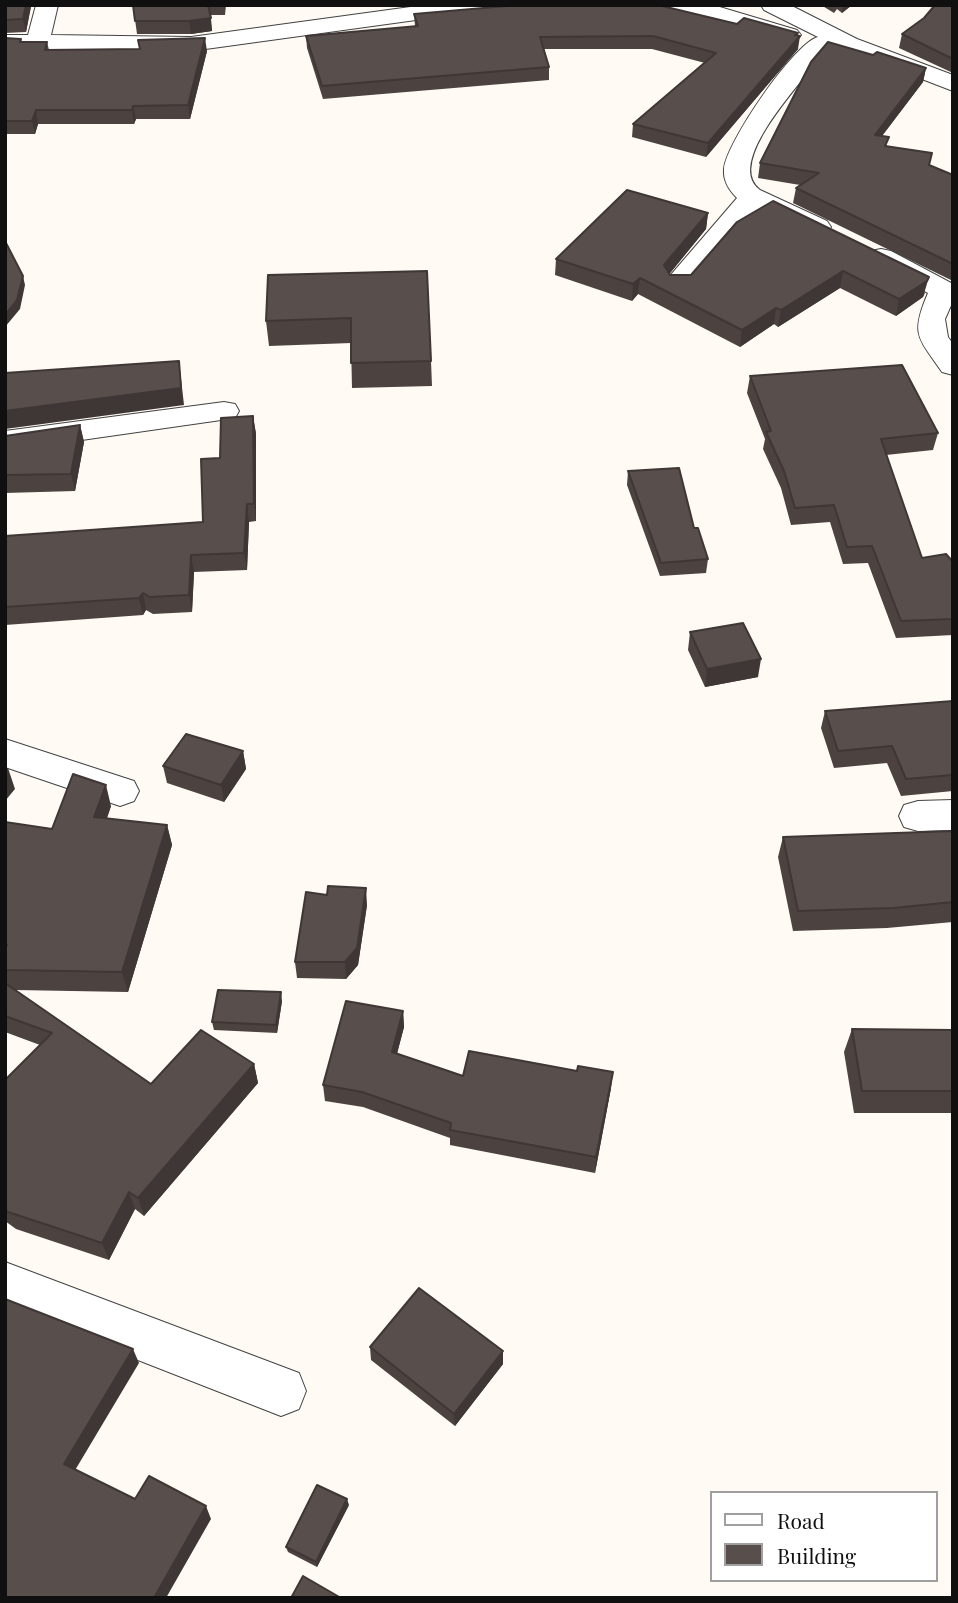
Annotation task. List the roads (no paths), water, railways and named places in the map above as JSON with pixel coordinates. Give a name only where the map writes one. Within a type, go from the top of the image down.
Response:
[{"type":"street","points":[[38,42],[47,5]]},
{"type":"street","points":[[5,42],[191,44],[474,5]]},
{"type":"street","points":[[772,5],[849,44],[953,84]]},
{"type":"street","points":[[692,6],[819,44],[849,44]]},
{"type":"street","points":[[819,44],[744,140],[736,170],[740,186],[752,196],[932,282],[943,290],[931,319],[933,337],[953,366]]},
{"type":"street","points":[[679,284],[752,196]]},
{"type":"street","points":[[5,442],[224,411]]},
{"type":"street","points":[[5,753],[120,791]]},
{"type":"street","points":[[5,1285],[281,1391]]}]
